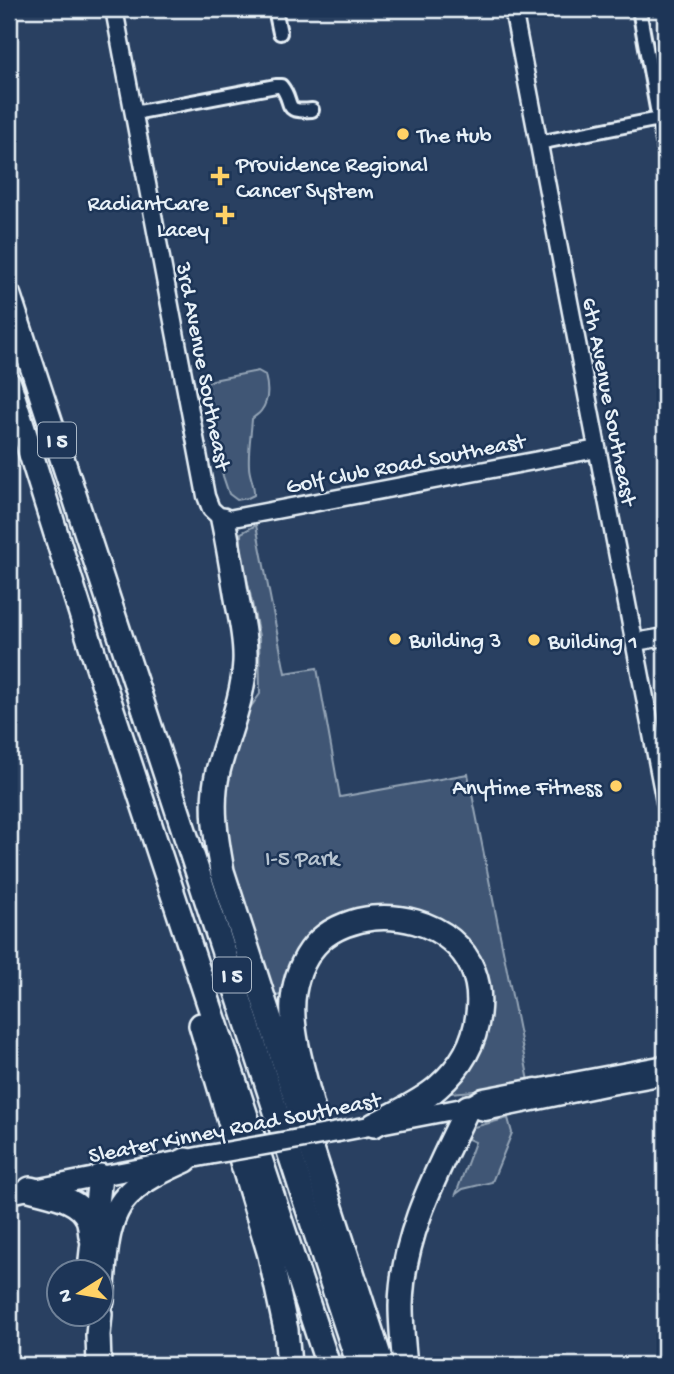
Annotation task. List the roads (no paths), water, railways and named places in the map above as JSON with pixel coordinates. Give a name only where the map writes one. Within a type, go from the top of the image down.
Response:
[{"type":"highway","name":"I 5","points":[[9,296],[359,1365]]},
{"type":"highway","name":"I 5","points":[[9,384],[94,656],[328,1365]]},
{"type":"highway","points":[[223,520],[244,632],[246,660],[238,705],[217,773],[214,805],[222,871],[383,1365]]},
{"type":"highway","points":[[94,656],[223,1104],[270,1255],[286,1330],[289,1365]]},
{"type":"highway","points":[[343,1243],[296,1036],[294,992],[305,960],[321,939],[359,920],[401,918],[436,930],[463,951],[479,990],[478,1012],[474,1037],[467,1052],[447,1078],[427,1096],[374,1125]]},
{"type":"highway","points":[[405,1365],[401,1304],[407,1254],[425,1199],[468,1107]]},
{"type":"highway","points":[[106,1258],[107,1242],[117,1210],[130,1193],[197,1158]]},
{"type":"highway","points":[[90,1258],[100,1176]]},
{"type":"highway","points":[[19,1191],[62,1199],[81,1208],[88,1220],[92,1241]]},
{"type":"highway","points":[[85,1328],[85,1365]]},
{"type":"highway","points":[[99,1328],[99,1365]]},
{"type":"main road","name":"Sleater Kinney Road Southeast","points":[[468,1107],[485,1111],[665,1075]]},
{"type":"main road","name":"Sleater Kinney Road Southeast","points":[[19,1191],[468,1107],[483,1098],[536,1088]]},
{"type":"street","name":"3rd Avenue Southeast","points":[[114,9],[206,496],[211,509],[223,520]]},
{"type":"street","points":[[275,9],[280,33]]},
{"type":"street","name":"6th Avenue Southeast","points":[[513,9],[665,802]]},
{"type":"street","points":[[639,9],[665,153]]},
{"type":"street","points":[[134,113],[276,86],[281,86],[286,92],[288,103],[293,109],[312,110]]},
{"type":"street","points":[[538,143],[659,119]]},
{"type":"street","name":"Golf Club Road Southeast","points":[[223,520],[597,449]]},
{"type":"street","points":[[635,642],[665,637]]},
{"type":"street","name":"Sleater Kinney Road Southeast","points":[[536,1088],[665,1064]]},
{"type":"place","name":"The Hub","points":[[403,134]]},
{"type":"place","name":"Providence Regional Cancer System","points":[[220,176]]},
{"type":"place","name":"RadiantCare Lacey","points":[[225,215]]},
{"type":"place","name":"Building 3","points":[[395,639]]},
{"type":"place","name":"Building 1","points":[[534,640]]},
{"type":"place","name":"Anytime Fitness","points":[[616,786]]},
{"type":"park label","name":"I-5 Park","points":[[302,857]]}]
